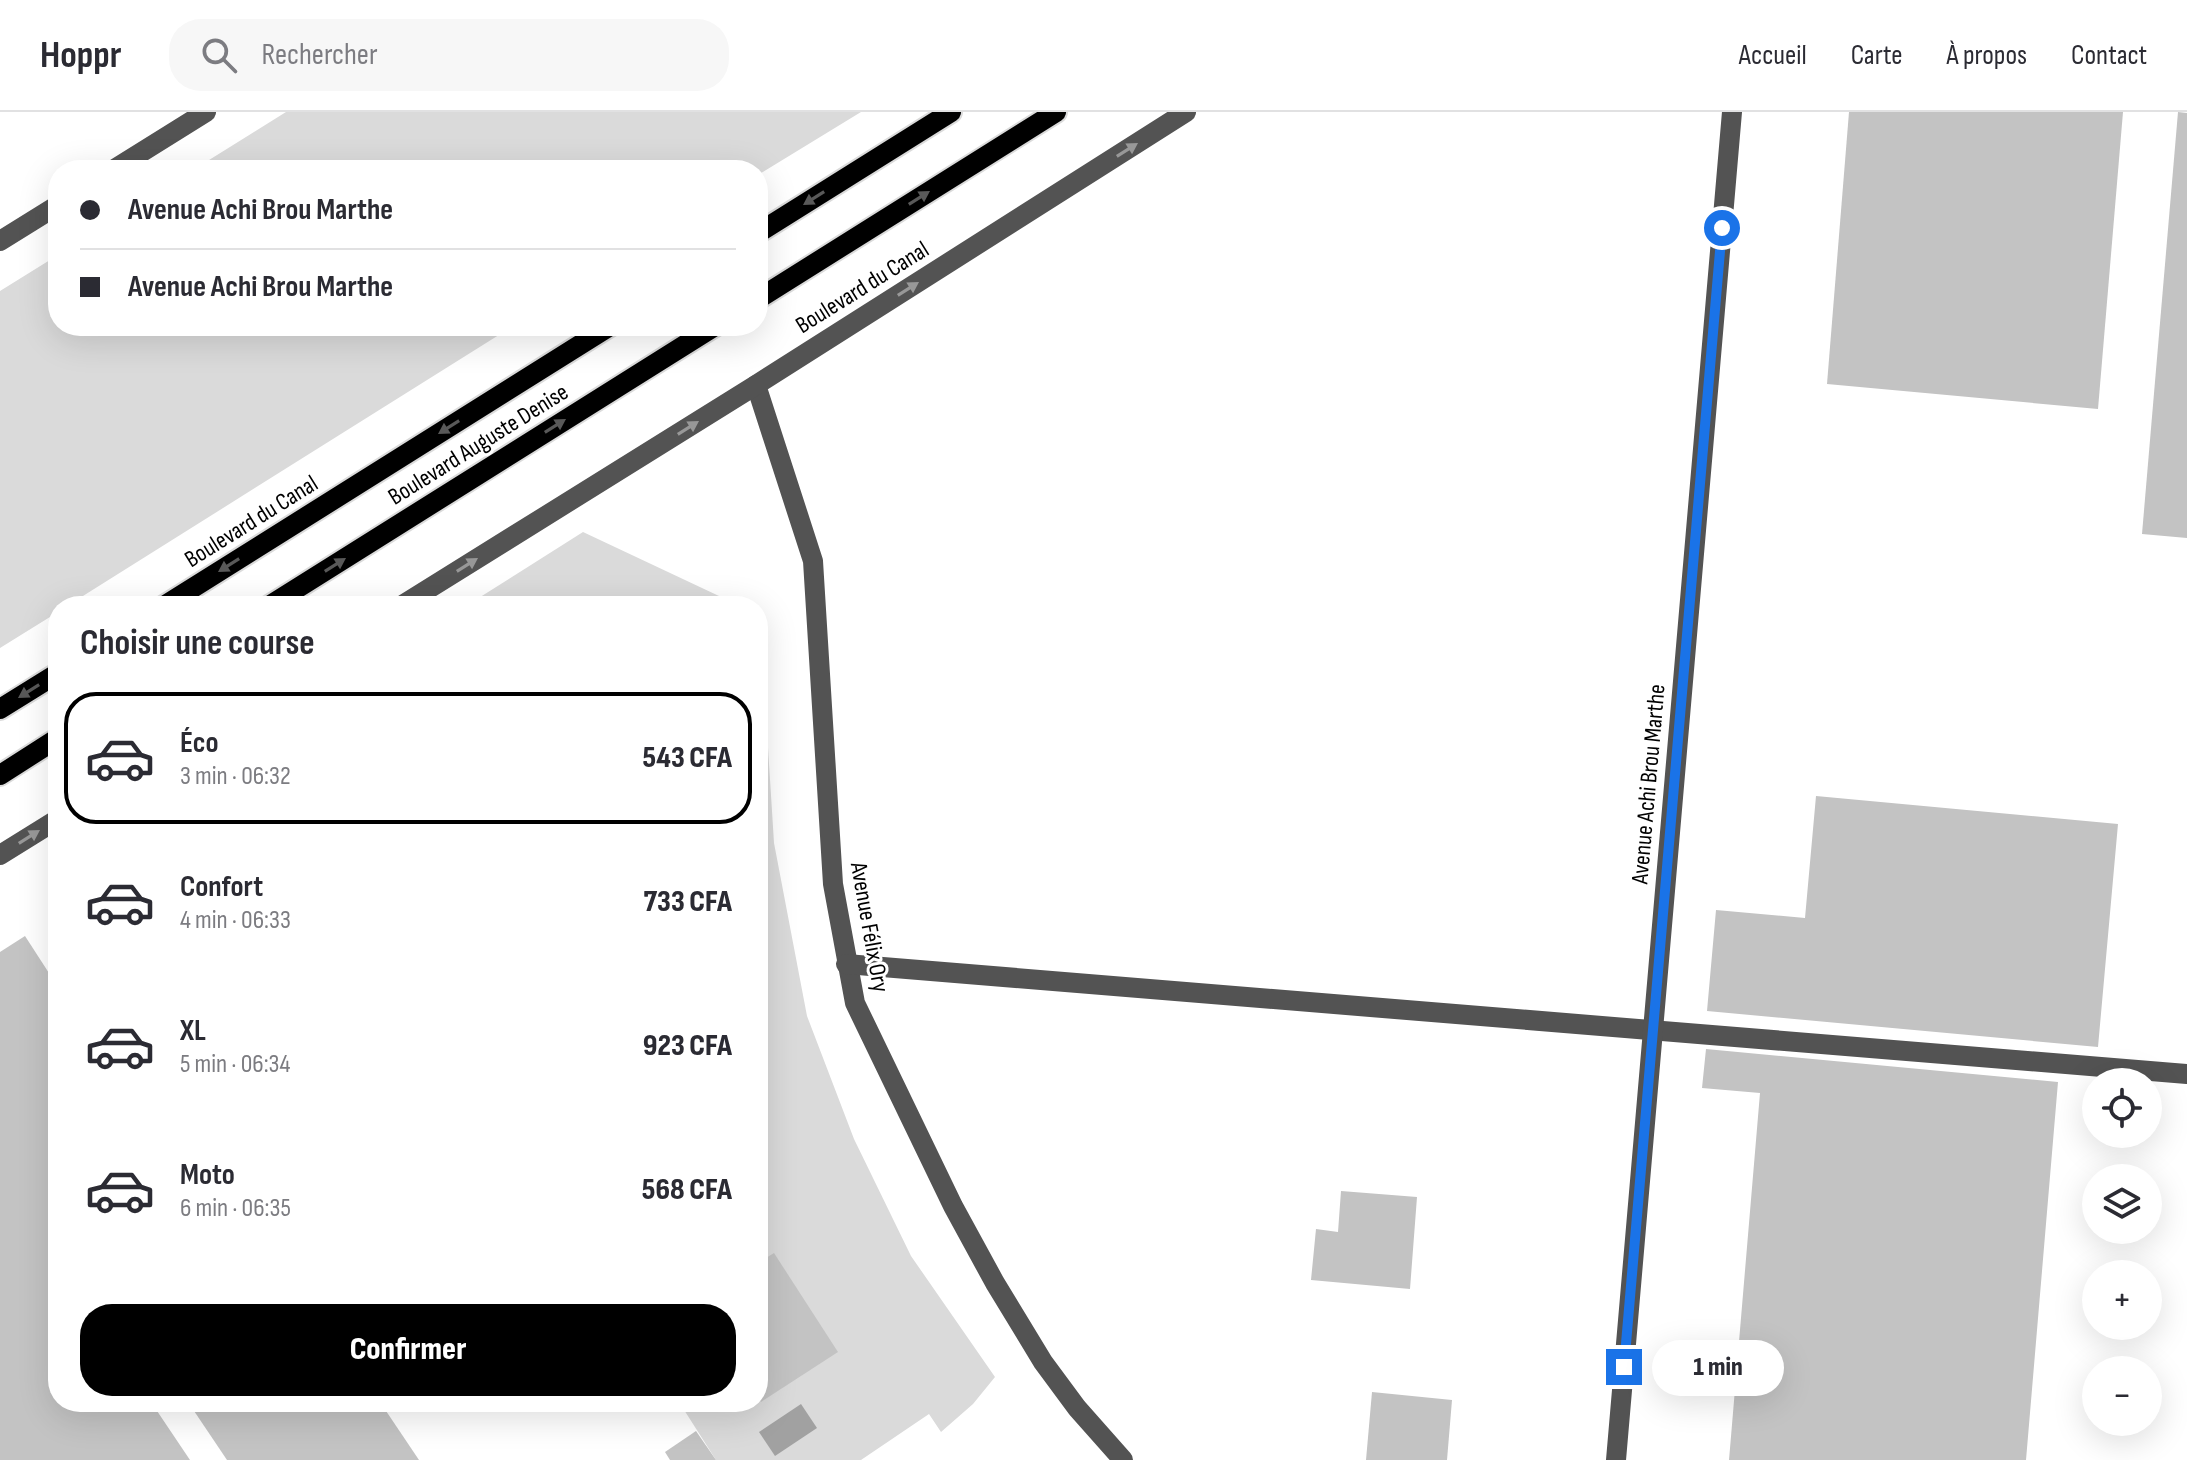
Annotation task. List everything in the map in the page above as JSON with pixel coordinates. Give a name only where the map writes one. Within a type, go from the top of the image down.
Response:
[{"type":"main road","points":[[768,227],[951,112]]},
{"type":"main road","points":[[768,293],[1056,112]]},
{"type":"main road","name":"Boulevard du Canal","points":[[180,596],[594,336]]},
{"type":"main road","name":"Boulevard Auguste Denise","points":[[285,596],[699,336]]},
{"type":"main road","points":[[0,709],[48,679]]},
{"type":"main road","points":[[0,775],[48,744]]},
{"type":"street","points":[[129,160],[206,112]]},
{"type":"street","name":"Boulevard du Canal","points":[[417,596],[1186,112]]},
{"type":"street","name":"Avenue Achi Brou Marthe","points":[[1616,1460],[1732,112]]},
{"type":"street","points":[[0,241],[48,211]]},
{"type":"street","name":"Avenue Félix Ory","points":[[756,385],[813,561],[833,884],[855,1003],[953,1206],[995,1283],[1043,1362],[1077,1408],[1123,1460]]},
{"type":"street","points":[[0,855],[48,825]]},
{"type":"street","points":[[846,964],[2187,1074]]},
{"type":"shaded area","points":[[286,112],[861,112],[768,169],[768,160],[209,160]]},
{"type":"shaded area","points":[[48,261],[48,336],[497,336],[83,596],[48,596],[48,618],[0,648],[0,291]]},
{"type":"shaded area","points":[[583,532],[719,596],[482,596]]},
{"type":"shaded area","points":[[768,748],[774,843],[807,1016],[854,1139],[911,1256],[995,1377],[973,1404],[941,1432],[929,1414],[861,1460],[716,1460],[685,1412],[768,1412]]},
{"type":"shaded area","points":[[801,1404],[817,1428],[775,1456],[759,1432]]},
{"type":"building","points":[[1849,112],[2123,112],[2098,409],[1827,384]]},
{"type":"building","points":[[2178,112],[2187,113],[2187,538],[2142,534]]},
{"type":"building","points":[[1816,796],[2118,824],[2098,1047],[1707,1011],[1716,910],[1805,918]]},
{"type":"building","points":[[25,936],[48,972],[48,1412],[158,1412],[190,1460],[0,1460],[0,952]]},
{"type":"building","points":[[1706,1049],[2058,1082],[2026,1460],[1729,1460],[1760,1093],[1702,1088]]},
{"type":"building","points":[[1341,1191],[1417,1197],[1410,1289],[1311,1280],[1316,1229],[1338,1232]]},
{"type":"building","points":[[774,1253],[838,1352],[768,1397],[768,1257]]},
{"type":"building","points":[[1372,1392],[1452,1400],[1447,1460],[1366,1460]]},
{"type":"building","points":[[195,1412],[387,1412],[419,1460],[227,1460]]},
{"type":"building","points":[[696,1431],[716,1460],[670,1460],[665,1452]]},
{"type":"route","points":[[1624,1367],[1722,228]]}]
